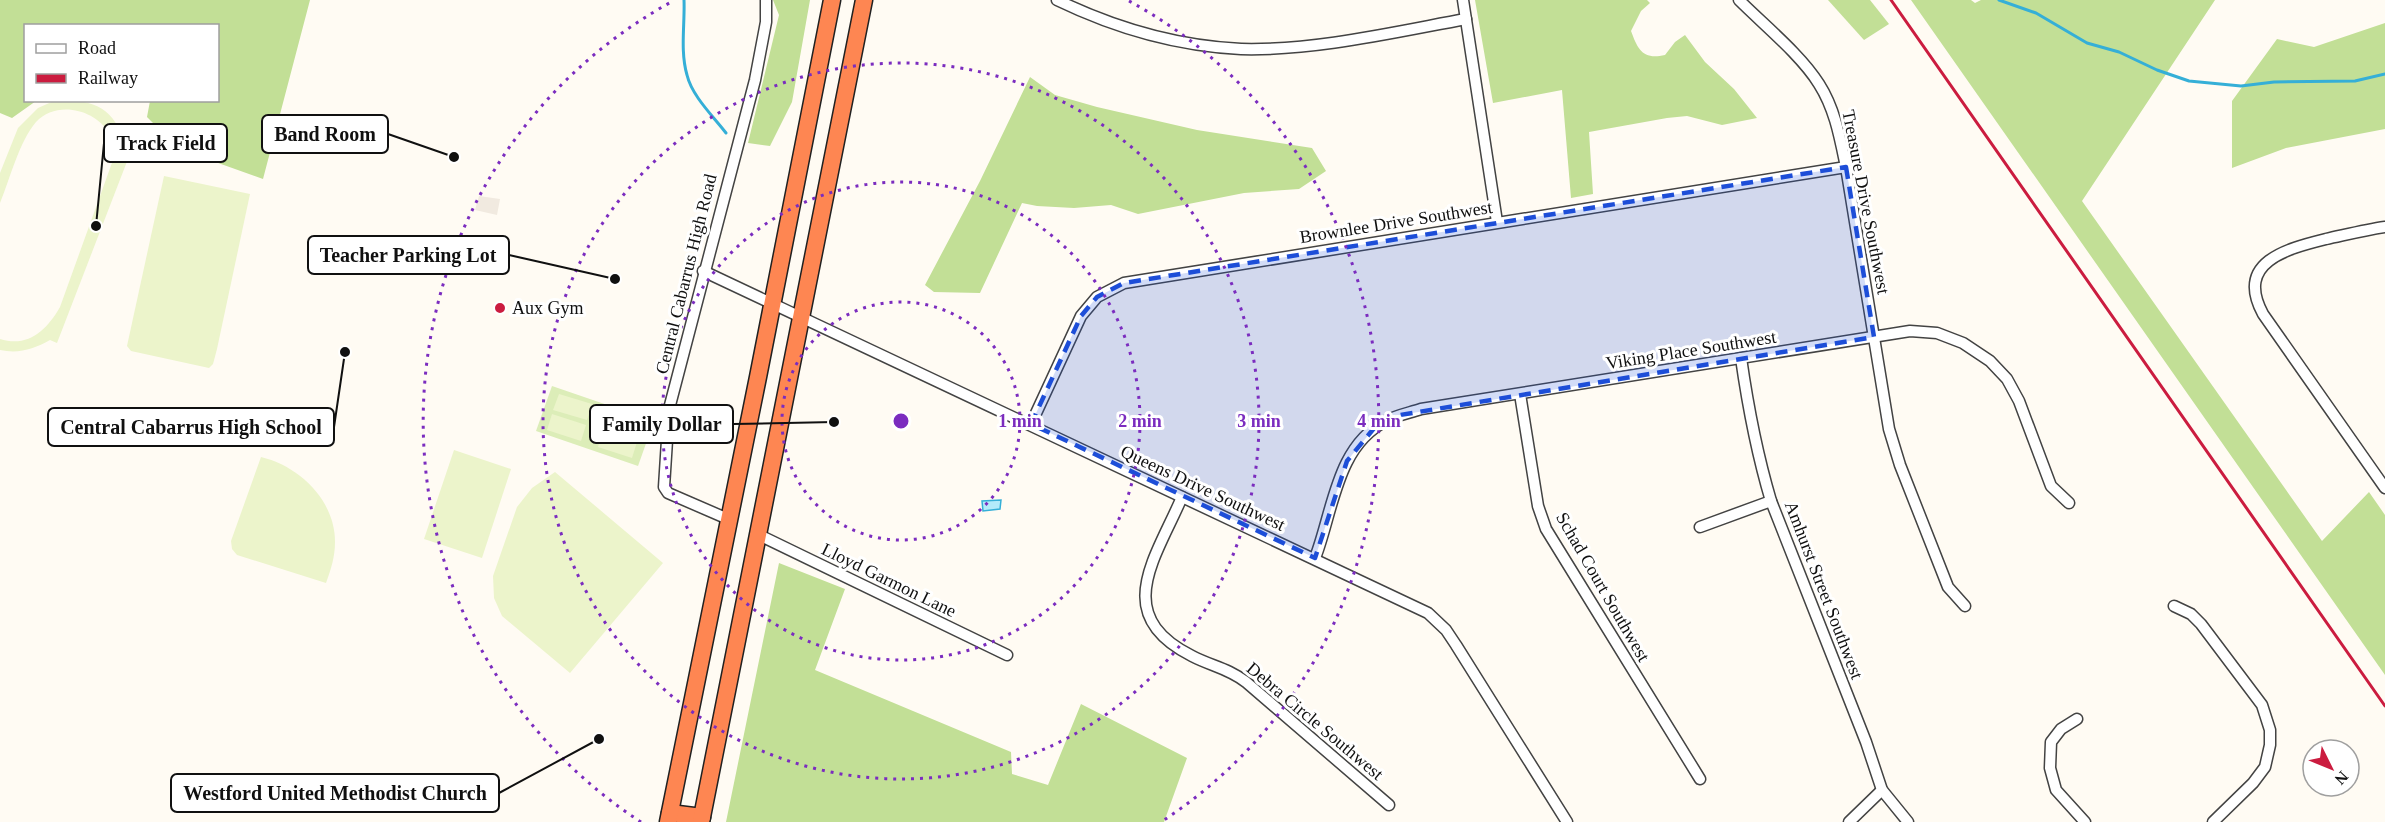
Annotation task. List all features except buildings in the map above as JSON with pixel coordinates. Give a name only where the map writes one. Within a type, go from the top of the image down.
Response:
[{"type":"highway","points":[[832,0],[669,817],[701,820],[864,0]]},
{"type":"street","name":"Central Cabarrus High Road","points":[[728,519],[668,492],[664,487],[669,409],[764,41],[765,0]]},
{"type":"street","points":[[1057,0],[1139,33],[1171,40],[1242,49],[1302,46],[1466,19]]},
{"type":"street","points":[[1463,0],[1497,222]]},
{"type":"street","name":"Treasure Drive Southwest","points":[[1739,0],[1818,83],[1829,103],[1839,132],[1846,167],[1884,403],[1900,465],[1948,587],[1965,606]]},
{"type":"street","name":"Brownlee Drive Southwest","points":[[1031,424],[1081,316],[1097,297],[1124,283],[1846,167]]},
{"type":"street","points":[[2385,227],[2300,245],[2275,255],[2259,270],[2256,277],[2255,294],[2263,314],[2385,488]]},
{"type":"street","name":"Queens Drive Southwest","points":[[703,271],[1419,607],[1446,630],[1567,822]]},
{"type":"street","name":"Viking Place Southwest","points":[[1315,558],[1347,460],[1364,436],[1375,427],[1400,415],[1910,332],[1937,333],[1963,343],[1990,361],[2007,379],[2019,401],[2051,486],[2069,503]]},
{"type":"street","name":"Amhurst Street Southwest","points":[[1741,358],[1752,428],[1771,501],[1866,742],[1882,790],[1908,822]]},
{"type":"street","name":"Schad Court Southwest","points":[[1520,394],[1538,506],[1546,529],[1700,779]]},
{"type":"street","name":"Debra Circle Southwest","points":[[1182,496],[1145,580],[1145,599],[1153,626],[1164,639],[1193,657],[1219,666],[1246,682],[1389,806]]},
{"type":"street","points":[[1700,527],[1771,501]]},
{"type":"street","name":"Lloyd Garmon Lane","points":[[757,534],[1007,656]]},
{"type":"street","points":[[2174,606],[2191,614],[2201,624],[2262,705],[2270,730],[2270,745],[2265,767],[2253,783],[2213,822]]},
{"type":"street","points":[[2077,719],[2061,729],[2051,742],[2050,768],[2056,790],[2085,822]]},
{"type":"street","points":[[1850,822],[1882,790]]},
{"type":"highlighted area","points":[[1846,167],[1874,337],[1400,415],[1375,427],[1347,461],[1315,558],[1031,424],[1081,316],[1097,297],[1124,283]]},
{"type":"green space","points":[[0,0],[310,0],[263,179],[179,149],[147,117],[150,102],[219,102],[219,24],[24,24],[24,102],[35,102],[12,118],[0,113]]},
{"type":"green space","points":[[773,0],[810,0],[792,102],[770,146],[748,143],[779,15]]},
{"type":"green space","points":[[1475,0],[1647,0],[1650,3],[1641,11],[1631,31],[1642,52],[1651,56],[1665,55],[1675,42],[1685,35],[1705,62],[1734,89],[1757,118],[1722,125],[1687,116],[1589,132],[1593,194],[1571,198],[1562,90],[1493,103]]},
{"type":"green space","points":[[1828,0],[1870,0],[1889,24],[1864,40]]},
{"type":"green space","points":[[1911,0],[1971,0],[1975,3],[1981,0],[2215,0],[2082,201],[2322,541],[2369,492],[2385,515],[2385,675]]},
{"type":"green space","points":[[2385,23],[2385,129],[2286,148],[2232,168],[2232,101],[2277,39],[2314,47]]},
{"type":"green space","points":[[1030,77],[1055,95],[1097,107],[1197,130],[1312,148],[1326,171],[1299,189],[1244,193],[1138,214],[1111,205],[1074,208],[1022,203],[980,293],[934,292],[925,285],[980,181]]},
{"type":"green space","points":[[52,102],[89,103],[98,106],[113,119],[124,140],[129,129],[138,133],[57,343],[50,340],[26,350],[0,350],[0,339],[19,341],[36,335],[49,323],[60,307],[113,160],[112,139],[103,125],[85,113],[75,110],[54,111],[44,115],[30,130],[0,203],[0,173],[18,128],[38,108]]},
{"type":"green space","points":[[164,176],[250,194],[217,349],[213,364],[209,368],[131,351],[127,346]]},
{"type":"green space","points":[[552,386],[654,421],[638,466],[536,431]]},
{"type":"green space","points":[[559,394],[592,404],[587,420],[553,410]]},
{"type":"green space","points":[[552,414],[586,425],[581,441],[547,430]]},
{"type":"green space","points":[[603,431],[637,442],[632,458],[598,447]]},
{"type":"green space","points":[[454,450],[511,469],[482,558],[424,539]]},
{"type":"green space","points":[[261,457],[289,468],[301,477],[322,499],[329,512],[335,547],[326,583],[237,555],[232,549],[231,541]]},
{"type":"green space","points":[[555,472],[663,563],[570,673],[502,616],[494,598],[493,576],[517,507],[532,488]]},
{"type":"green space","points":[[779,563],[845,589],[815,670],[1011,752],[1012,774],[1048,785],[1081,704],[1187,758],[1164,822],[726,822]]},
{"type":"shaded area","points":[[479,196],[500,199],[497,215],[475,210]]},
{"type":"water","points":[[1001,500],[1000,509],[983,511],[982,501]]},
{"type":"waterway","points":[[684,0],[683,47],[687,75],[698,98],[726,133]]},
{"type":"waterway","points":[[1999,0],[2036,13],[2087,43],[2119,52],[2157,70],[2189,81],[2241,86],[2274,82],[2355,81],[2385,74]]},
{"type":"railway","points":[[1891,0],[2385,706]]},
{"type":"place","name":"Band Room","points":[[454,157]]},
{"type":"place","name":"Track Field","points":[[96,226]]},
{"type":"place","name":"Teacher Parking Lot","points":[[615,279]]},
{"type":"place","name":"Aux Gym","points":[[500,308]]},
{"type":"place","name":"Central Cabarrus High School","points":[[345,352]]},
{"type":"place","name":"Family Dollar","points":[[834,422]]},
{"type":"place","name":"Westford United Methodist Church","points":[[599,739]]}]
